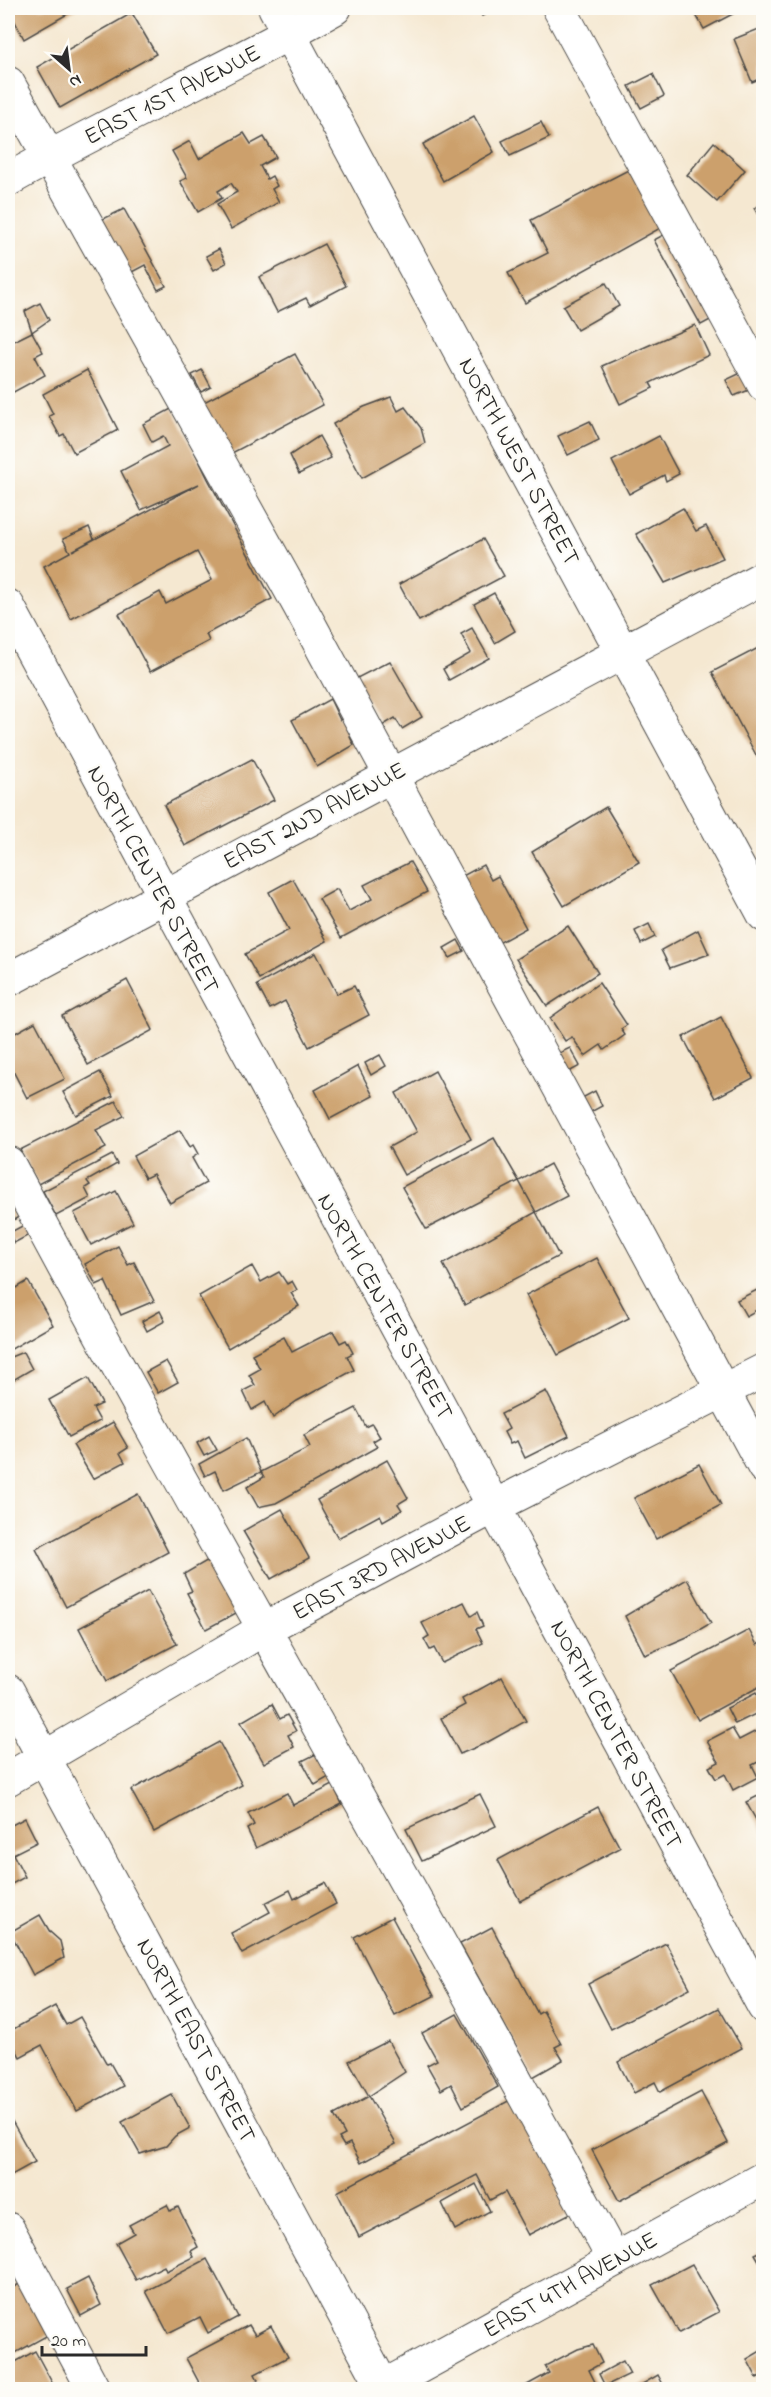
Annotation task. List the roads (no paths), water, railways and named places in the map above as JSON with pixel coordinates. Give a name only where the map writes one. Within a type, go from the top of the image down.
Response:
[{"type":"street","name":"EAST 1ST AVENUE","points":[[8,180],[282,21],[335,8]]},
{"type":"street","points":[[558,8],[764,385]]},
{"type":"street","name":"NORTH WEST STREET","points":[[282,21],[764,915]]},
{"type":"street","points":[[8,83],[391,774],[764,1467]]},
{"type":"street","name":"EAST 2ND AVENUE","points":[[8,980],[764,577]]},
{"type":"street","name":"NORTH CENTER STREET","points":[[8,606],[162,896],[495,1506],[764,2007]]},
{"type":"street","points":[[8,1163],[85,1309],[367,1816],[490,2031],[615,2260]]},
{"type":"street","name":"EAST 3RD AVENUE","points":[[8,1779],[264,1629],[495,1506],[764,1370]]},
{"type":"street","name":"NORTH EAST STREET","points":[[8,1691],[382,2388]]},
{"type":"street","name":"EAST 4TH AVENUE","points":[[382,2388],[764,2178]]},
{"type":"street","points":[[8,2229],[94,2390]]}]
